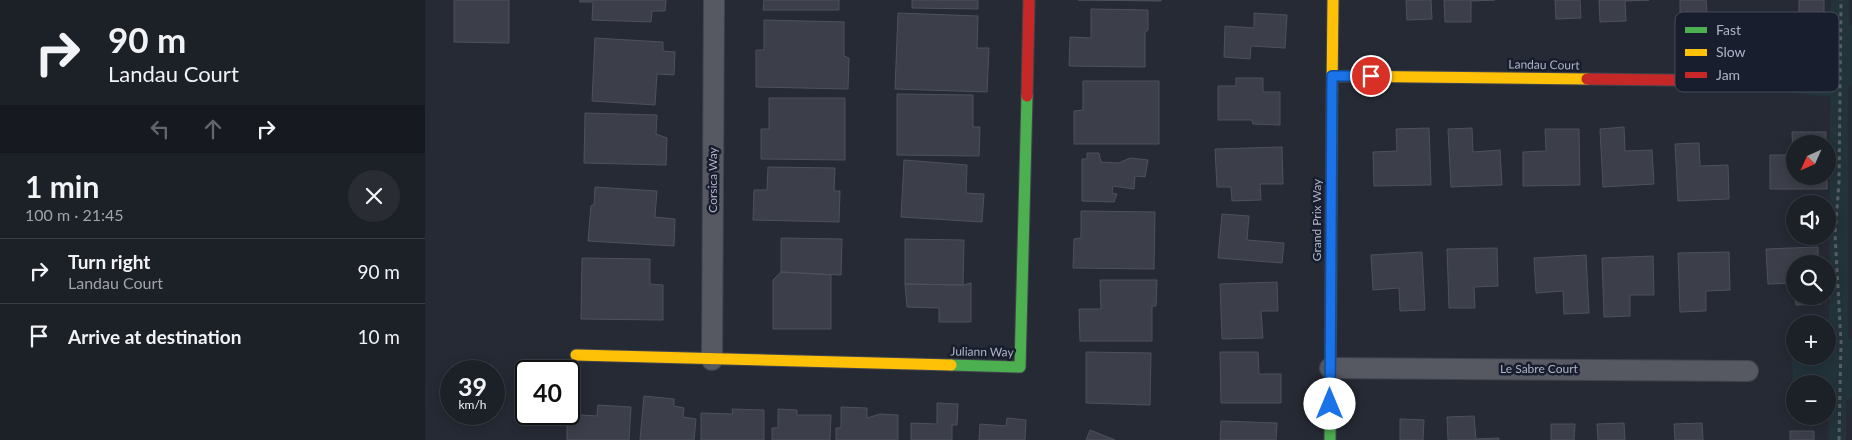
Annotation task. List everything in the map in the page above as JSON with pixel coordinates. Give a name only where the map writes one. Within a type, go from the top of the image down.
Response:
[{"type":"street","name":"Corsica Way","points":[[712,360],[714,0]]},
{"type":"street","name":"Juliann Way","points":[[576,355],[1020,367],[1029,0]]},
{"type":"street","name":"Grand Prix Way","points":[[1330,440],[1333,0]]},
{"type":"street","name":"Landau Court","points":[[1332,76],[1675,80]]},
{"type":"street","name":"Le Sabre Court","points":[[1330,368],[1748,370]]},
{"type":"path","points":[[1839,440],[1841,358],[1835,234],[1839,183],[1841,0]]},
{"type":"shaded area","points":[[1831,0],[1849,0],[1849,23],[1852,25],[1852,85],[1848,87],[1848,338],[1852,340],[1852,397],[1846,401],[1846,440],[1829,440],[1828,425],[1836,425],[1836,375],[1792,375],[1792,365],[1836,365],[1836,315],[1829,315],[1829,305],[1836,305],[1836,255],[1829,255],[1829,245],[1836,245],[1836,195],[1830,195],[1830,185],[1836,185],[1836,135],[1830,135],[1830,97],[1793,93],[1839,92],[1839,12],[1831,12]]},
{"type":"building","points":[[454,0],[509,0],[509,43],[454,42]]},
{"type":"building","points":[[580,0],[666,0],[665,11],[652,11],[651,22],[592,20],[593,2],[580,2]]},
{"type":"building","points":[[764,0],[839,0],[839,10],[763,10]]},
{"type":"building","points":[[912,0],[978,0],[978,9],[912,8]]},
{"type":"building","points":[[1078,0],[1161,0],[1161,1]]},
{"type":"building","points":[[1406,0],[1431,0],[1432,19],[1407,20]]},
{"type":"building","points":[[1444,0],[1495,0],[1471,1],[1471,22],[1445,22]]},
{"type":"building","points":[[1555,0],[1580,0],[1581,18],[1556,19]]},
{"type":"building","points":[[1599,0],[1649,0],[1625,1],[1626,21],[1600,22]]},
{"type":"building","points":[[1680,0],[1706,0],[1707,12],[1680,12]]},
{"type":"building","points":[[1799,0],[1824,0],[1824,12],[1799,12]]},
{"type":"building","points":[[1091,9],[1148,10],[1148,30],[1145,33],[1145,67],[1069,66],[1070,37],[1091,38]]},
{"type":"building","points":[[898,13],[978,16],[977,48],[989,48],[987,92],[895,89]]},
{"type":"building","points":[[1254,13],[1287,15],[1285,48],[1251,46],[1250,59],[1224,57],[1225,26],[1254,28]]},
{"type":"building","points":[[764,20],[844,22],[844,56],[849,58],[848,89],[756,87],[756,50],[764,50]]},
{"type":"building","points":[[595,38],[663,42],[663,51],[675,52],[674,75],[657,74],[655,105],[592,101]]},
{"type":"building","points":[[1236,78],[1263,78],[1263,92],[1280,92],[1280,125],[1253,124],[1252,120],[1218,120],[1218,86],[1236,86]]},
{"type":"building","points":[[1083,81],[1159,81],[1159,144],[1074,144],[1074,111],[1083,110]]},
{"type":"building","points":[[897,94],[973,95],[973,127],[980,127],[979,156],[897,155]]},
{"type":"building","points":[[769,98],[845,98],[845,160],[761,159],[761,129],[769,129]]},
{"type":"building","points":[[585,113],[657,115],[656,134],[667,138],[666,165],[584,163]]},
{"type":"building","points":[[1624,127],[1625,151],[1652,150],[1654,184],[1603,187],[1600,129]]},
{"type":"building","points":[[1429,128],[1431,185],[1374,186],[1373,152],[1397,151],[1396,129]]},
{"type":"building","points":[[1472,128],[1473,152],[1500,150],[1502,185],[1451,187],[1448,129]]},
{"type":"building","points":[[1545,129],[1579,129],[1580,185],[1523,186],[1523,152],[1546,151]]},
{"type":"building","points":[[1792,132],[1826,132],[1826,135],[1792,135]]},
{"type":"building","points":[[1699,143],[1700,166],[1728,165],[1729,199],[1678,201],[1675,144]]},
{"type":"building","points":[[1282,147],[1283,184],[1260,184],[1261,200],[1232,201],[1231,187],[1217,187],[1215,149]]},
{"type":"building","points":[[1087,153],[1099,153],[1101,162],[1119,163],[1130,158],[1148,160],[1145,177],[1135,176],[1134,189],[1113,186],[1112,193],[1117,194],[1114,202],[1082,201],[1082,159],[1087,159]]},
{"type":"building","points":[[1770,155],[1786,155],[1786,185],[1827,185],[1827,189],[1770,189]]},
{"type":"building","points":[[904,160],[967,165],[966,193],[984,194],[982,222],[901,217]]},
{"type":"building","points":[[768,167],[835,168],[834,191],[840,191],[839,222],[753,220],[754,190],[767,190]]},
{"type":"building","points":[[595,187],[657,191],[655,217],[675,219],[674,246],[588,241],[591,206],[594,204]]},
{"type":"building","points":[[1081,211],[1155,212],[1154,269],[1073,268],[1074,239],[1081,238]]},
{"type":"building","points":[[1222,214],[1249,216],[1247,240],[1284,243],[1282,263],[1218,258]]},
{"type":"building","points":[[781,238],[842,239],[841,275],[781,272]]},
{"type":"building","points":[[905,239],[964,240],[963,285],[905,284]]},
{"type":"building","points":[[1818,247],[1818,255],[1786,255],[1786,283],[1768,284],[1766,249]]},
{"type":"building","points":[[1497,248],[1498,286],[1474,287],[1475,308],[1449,308],[1447,249]]},
{"type":"building","points":[[1422,252],[1425,310],[1400,311],[1399,288],[1373,290],[1371,255]]},
{"type":"building","points":[[1729,252],[1730,290],[1706,291],[1706,311],[1680,312],[1678,253]]},
{"type":"building","points":[[1586,255],[1589,313],[1564,314],[1563,291],[1536,293],[1534,258]]},
{"type":"building","points":[[1653,256],[1654,295],[1630,295],[1630,316],[1604,317],[1602,258]]},
{"type":"building","points":[[582,258],[650,259],[650,284],[663,285],[663,320],[581,319]]},
{"type":"building","points":[[781,272],[831,275],[831,329],[773,329],[773,280]]},
{"type":"building","points":[[1100,280],[1157,280],[1156,306],[1152,306],[1152,341],[1080,341],[1079,309],[1101,309]]},
{"type":"building","points":[[1277,282],[1278,311],[1261,311],[1263,338],[1222,339],[1220,284]]},
{"type":"building","points":[[971,283],[971,322],[939,322],[939,308],[907,307],[905,284],[963,285]]},
{"type":"building","points":[[1086,352],[1151,353],[1150,405],[1086,403]]},
{"type":"building","points":[[1220,352],[1258,352],[1259,374],[1281,374],[1281,403],[1221,403]]},
{"type":"building","points":[[644,396],[674,399],[674,406],[684,408],[683,417],[696,419],[694,440],[640,440]]},
{"type":"building","points":[[937,403],[958,404],[957,425],[952,425],[952,440],[911,440],[911,423],[937,424]]},
{"type":"building","points":[[598,405],[631,407],[629,440],[567,440],[567,425],[580,425],[580,415],[597,416]]},
{"type":"building","points":[[841,407],[867,408],[867,418],[880,414],[898,415],[898,440],[836,440],[836,428],[841,428]]},
{"type":"building","points":[[732,409],[764,410],[764,440],[701,440],[701,413],[733,414]]},
{"type":"building","points":[[778,409],[797,410],[797,415],[831,415],[830,440],[772,440],[772,428],[778,428]]},
{"type":"building","points":[[1474,416],[1476,439],[1499,438],[1499,440],[1448,440],[1447,417]]},
{"type":"building","points":[[1007,418],[1026,420],[1025,440],[979,440],[980,424],[1006,426]]},
{"type":"building","points":[[1400,419],[1424,420],[1423,440],[1400,440]]},
{"type":"building","points":[[1221,421],[1277,423],[1276,440],[1220,440]]},
{"type":"building","points":[[1624,423],[1625,440],[1598,440],[1597,424]]},
{"type":"building","points":[[1702,423],[1703,440],[1675,440],[1674,424]]},
{"type":"building","points":[[1551,424],[1575,424],[1574,440],[1551,440]]},
{"type":"building","points":[[1090,430],[1115,440],[1086,440]]},
{"type":"building","points":[[1790,431],[1814,431],[1814,440],[1790,440]]},
{"type":"traffic: fast","points":[[1330,440],[1332,91]]},
{"type":"traffic: fast","points":[[951,365],[1020,367],[1027,96]]},
{"type":"traffic: slow","points":[[1332,91],[1333,0]]},
{"type":"traffic: slow","points":[[1332,76],[1587,79]]},
{"type":"traffic: slow","points":[[576,355],[951,365]]},
{"type":"traffic: jam","points":[[1027,96],[1029,0]]},
{"type":"traffic: jam","points":[[1587,79],[1675,80]]},
{"type":"route","points":[[1330,404],[1332,76],[1371,76]]}]
